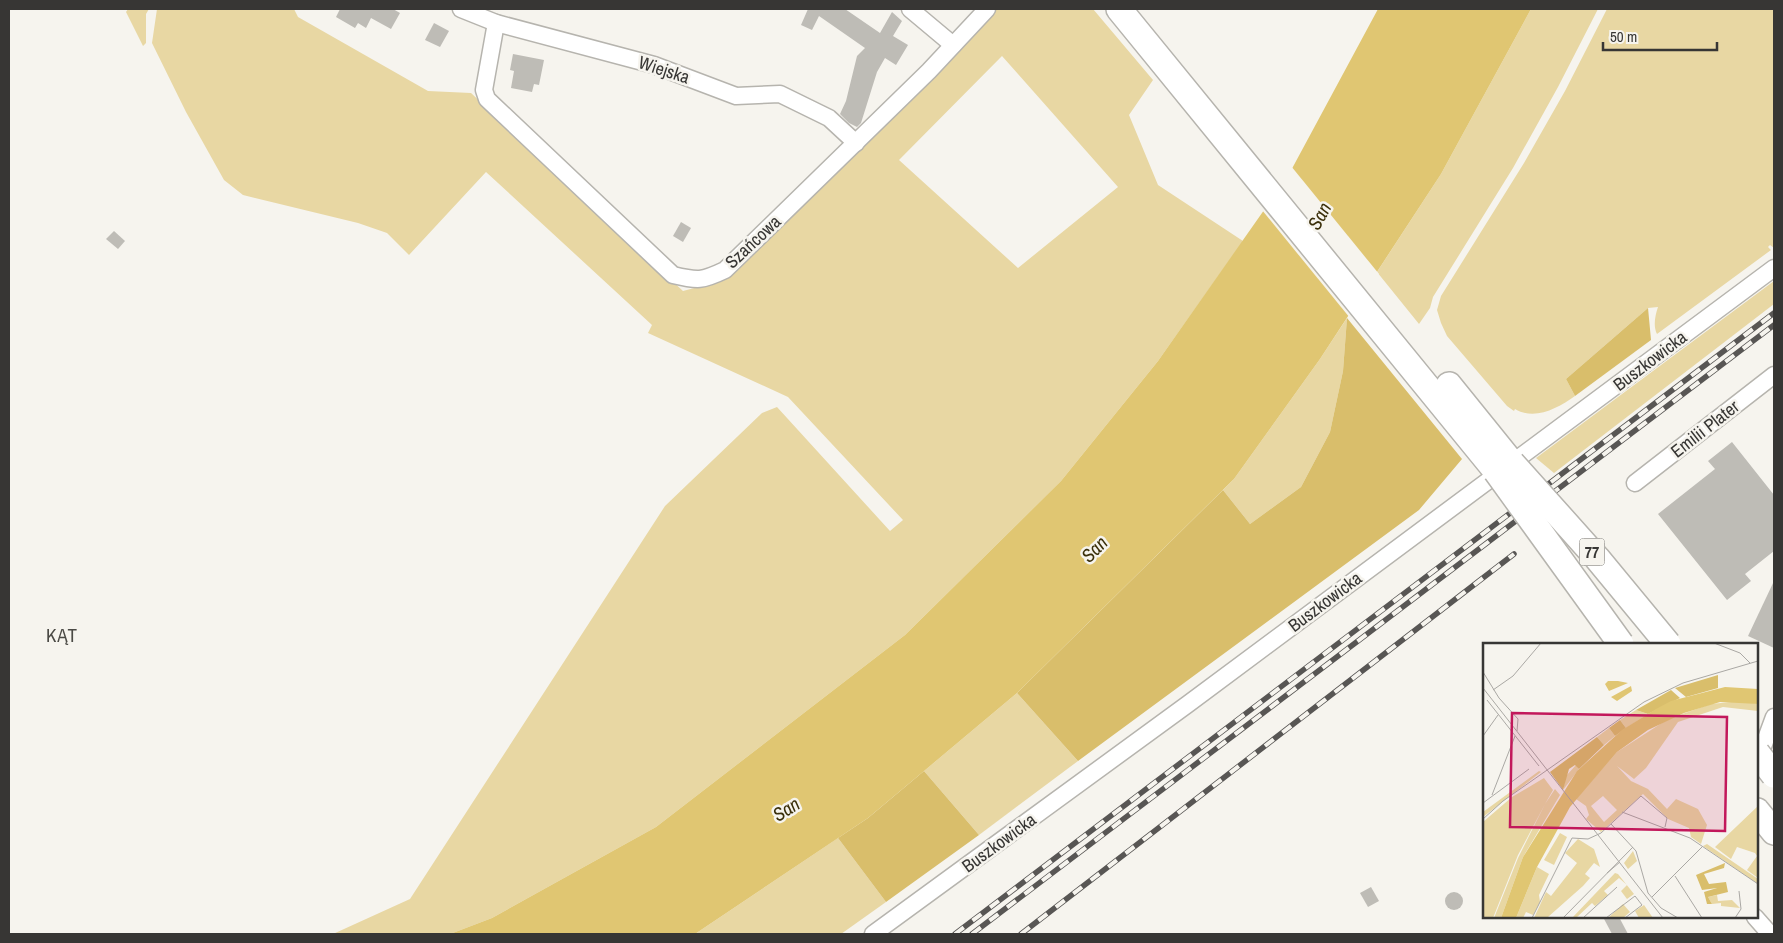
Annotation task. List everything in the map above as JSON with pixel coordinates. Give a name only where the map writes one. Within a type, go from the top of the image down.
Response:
[{"type":"highway","name":"77","points":[[1119,9],[1496,471],[1620,643]]},
{"type":"highway","name":"77","points":[[1140,9],[1512,463],[1597,558],[1667,643]]},
{"type":"highway","points":[[1758,754],[1774,774]]},
{"type":"highway","points":[[1758,811],[1774,832]]},
{"type":"street","name":"Wiejska","points":[[461,9],[496,23],[654,65],[736,96],[780,94],[829,118],[856,143]]},
{"type":"street","points":[[910,9],[953,45]]},
{"type":"street","name":"Szańcowa","points":[[496,23],[484,90],[487,99],[673,275],[690,279],[706,279],[724,270],[929,71],[987,9]]},
{"type":"street","name":"Buszkowicka","points":[[873,934],[1196,698],[1774,268]]},
{"type":"street","name":"Emilii Plater","points":[[1635,483],[1774,375]]},
{"type":"street","points":[[1758,760],[1774,717]]},
{"type":"street","points":[[1756,918],[1770,934]]},
{"type":"shaded area","points":[[128,9],[149,9],[146,14],[146,43],[143,46],[126,12]]},
{"type":"shaded area","points":[[157,9],[294,9],[298,17],[428,91],[471,93],[683,291],[717,282],[997,9],[1093,9],[1153,80],[1129,115],[1158,185],[1243,241],[1158,361],[1061,481],[905,635],[656,827],[492,918],[450,934],[333,934],[410,899],[665,506],[762,413],[777,407],[890,531],[903,520],[788,397],[648,333],[652,325],[486,172],[409,255],[387,233],[358,223],[243,195],[224,180],[186,112],[152,43]],"holes":[[[1002,56],[1118,187],[1018,268],[899,160]]]},
{"type":"shaded area","points":[[1531,9],[1598,9],[1513,168],[1433,297],[1430,308],[1419,324],[1377,272],[1441,174]]},
{"type":"shaded area","points":[[1607,9],[1774,9],[1774,248],[1770,245],[1768,247],[1771,250],[1657,334],[1655,321],[1658,307],[1648,308],[1566,379],[1575,396],[1546,412],[1530,414],[1515,409],[1514,411],[1507,406],[1447,336],[1437,310],[1441,296],[1524,163],[1565,91]]},
{"type":"shaded area","points":[[1774,281],[1774,304],[1554,473],[1536,458]]},
{"type":"shaded area","points":[[1648,308],[1651,340],[1575,396],[1566,379]]},
{"type":"shaded area","points":[[1347,318],[1343,371],[1330,432],[1301,487],[1250,524],[1223,490],[1234,479]]},
{"type":"shaded area","points":[[1347,318],[1462,459],[1419,510],[1078,761],[1017,693],[1223,490],[1250,524],[1301,487],[1330,432],[1343,371]]},
{"type":"shaded area","points":[[1017,693],[1078,761],[979,835],[924,771]]},
{"type":"shaded area","points":[[924,771],[979,835],[886,902],[838,838],[868,818]]},
{"type":"shaded area","points":[[838,838],[886,902],[841,934],[695,934]]},
{"type":"water","name":"San","points":[[1378,9],[1531,9],[1441,174],[1320,359],[1234,479],[1017,693],[868,818],[695,934],[450,934],[492,918],[656,827],[905,635],[1061,481],[1158,361],[1288,176]]},
{"type":"pier","points":[[1291,166],[1379,274],[1350,318],[1262,210]]},
{"type":"building","points":[[340,9],[393,9],[400,13],[391,29],[371,18],[366,28],[358,23],[355,28],[336,17]]},
{"type":"building","points":[[808,9],[845,9],[880,33],[892,12],[902,21],[893,36],[908,45],[896,65],[885,58],[877,72],[861,123],[857,127],[849,123],[840,114],[846,101],[857,56],[865,48],[819,16],[812,30],[801,25]]},
{"type":"building","points":[[434,23],[449,31],[440,47],[425,40]]},
{"type":"building","points":[[513,54],[544,60],[539,85],[534,84],[532,92],[511,88],[514,71],[510,70]]},
{"type":"building","points":[[681,222],[691,228],[683,242],[673,236]]},
{"type":"building","points":[[114,231],[125,241],[118,249],[106,239]]},
{"type":"building","points":[[1732,442],[1774,495],[1774,551],[1745,574],[1751,581],[1727,600],[1658,514],[1715,469],[1708,461]]},
{"type":"building","points":[[1774,581],[1774,648],[1748,636]]},
{"type":"building","points":[[1371,887],[1379,901],[1368,907],[1360,893]]},
{"type":"building","points":[[1450,892],[1458,892],[1463,897],[1461,908],[1450,910],[1445,905],[1445,897]]},
{"type":"building","points":[[1604,918],[1620,918],[1628,934],[1612,934]]},
{"type":"railway","points":[[955,934],[1774,313]]},
{"type":"railway","points":[[972,934],[1774,325]]},
{"type":"railway","points":[[1021,934],[1514,554]]},
{"type":"district","name":"KĄT","points":[[62,635]]}]
